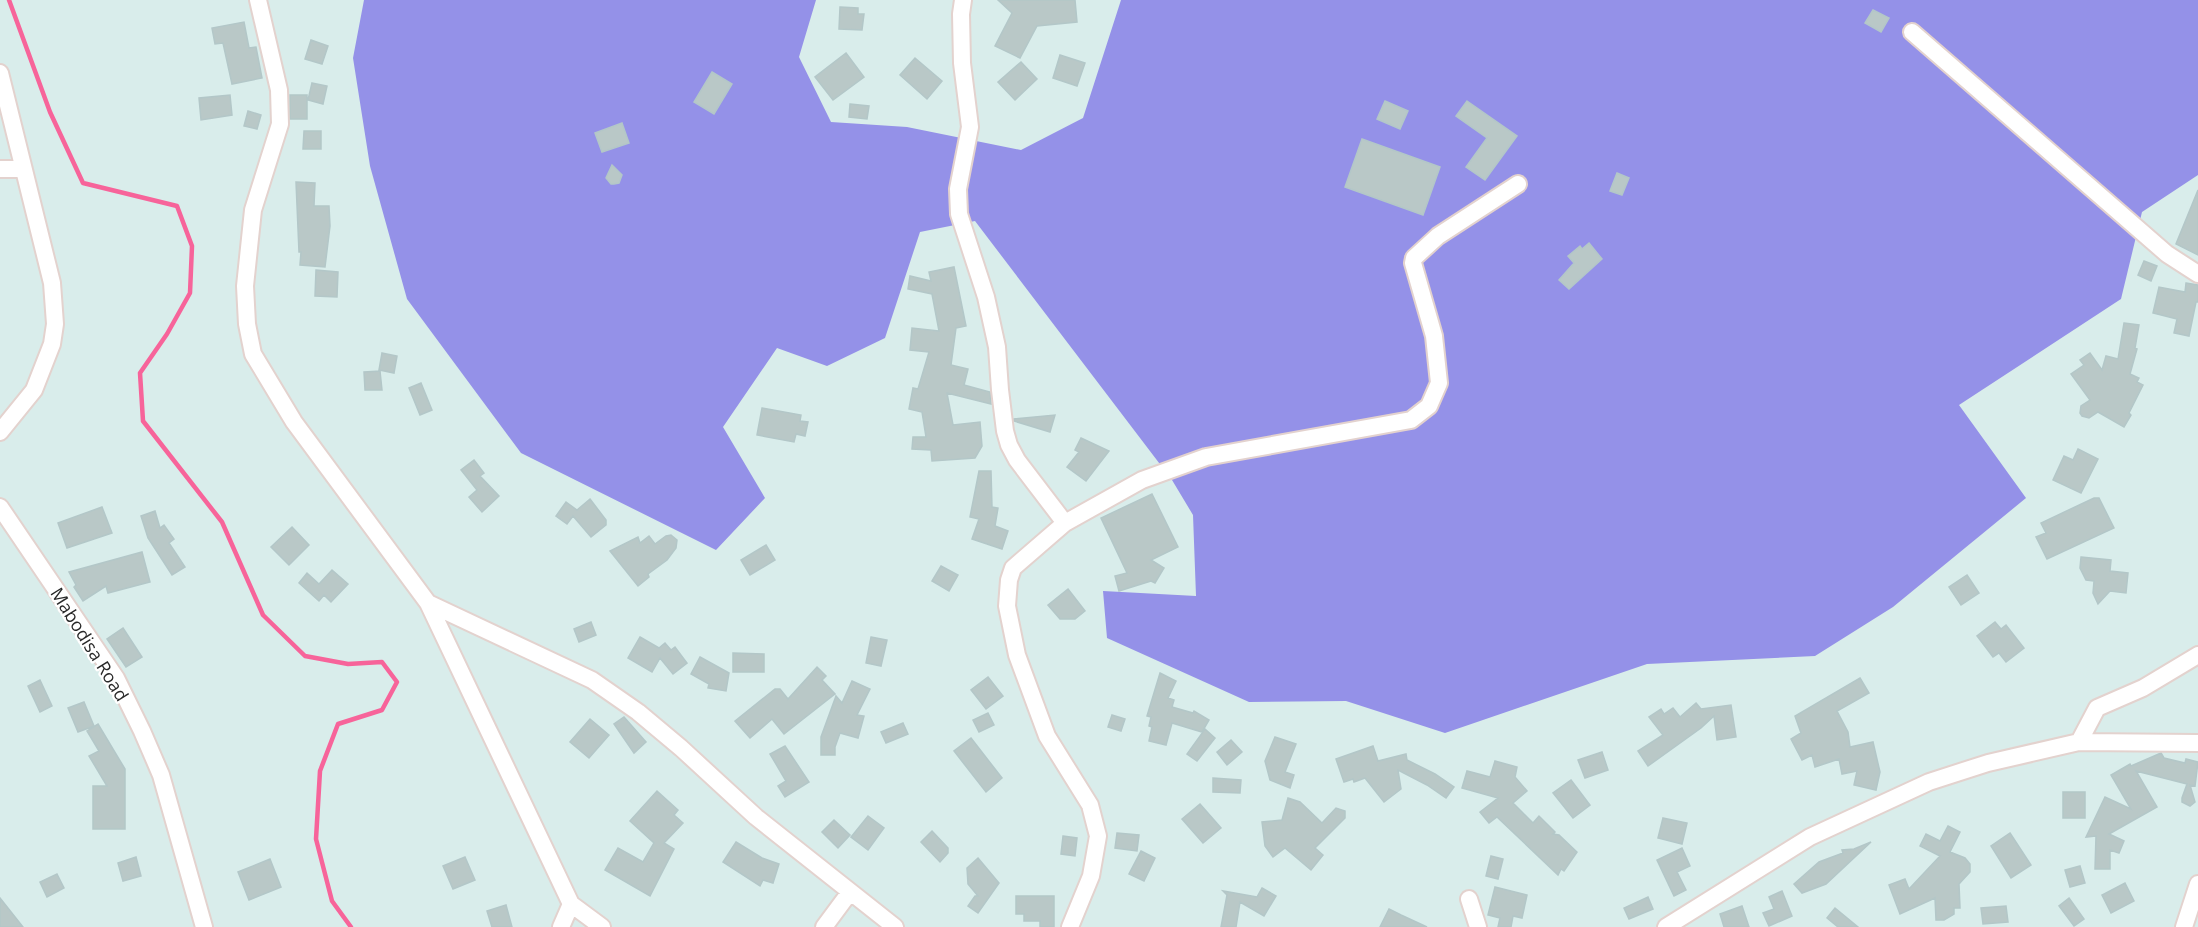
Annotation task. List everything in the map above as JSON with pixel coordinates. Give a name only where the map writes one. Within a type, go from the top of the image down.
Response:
[{"type":"street","points":[[258,0],[279,90],[280,124],[253,210],[248,248],[244,286],[247,324],[253,354],[294,422],[428,603],[571,904],[602,927]]},
{"type":"street","points":[[963,0],[962,63],[970,127],[958,189],[959,214],[986,297],[998,348],[1005,431],[1017,460],[1065,523]]},
{"type":"street","points":[[1912,32],[2167,254],[2198,274]]},
{"type":"street","points":[[0,73],[51,283],[55,324],[52,344],[34,390],[0,432]]},
{"type":"street","points":[[0,169],[23,169]]},
{"type":"street","points":[[1070,927],[1091,876],[1098,836],[1090,805],[1047,736],[1017,655],[1007,606],[1009,580],[1013,568],[1065,523],[1142,480],[1206,457],[1411,420],[1421,414],[1435,396],[1439,383],[1434,336],[1413,263],[1414,258],[1438,236],[1518,184]]},
{"type":"street","name":"Mabodisa Road","points":[[0,507],[116,678],[142,731],[161,775],[204,927]]},
{"type":"street","points":[[428,603],[592,680],[638,712],[756,817],[895,927]]},
{"type":"street","points":[[2079,742],[2097,708],[2143,688],[2198,655]]},
{"type":"street","points":[[1666,927],[1810,837],[1929,782],[1988,763],[2079,742],[2198,743]]},
{"type":"street","points":[[2184,927],[2198,884]]},
{"type":"street","points":[[824,927],[850,892]]},
{"type":"street","points":[[1469,899],[1478,927]]},
{"type":"street","points":[[561,927],[571,904]]},
{"type":"shaded area","points":[[364,0],[816,0],[799,57],[831,122],[907,127],[1021,150],[1083,118],[1121,0],[2198,0],[2198,175],[2142,212],[2121,299],[1959,405],[2026,498],[1893,607],[1815,656],[1647,664],[1445,733],[1346,701],[1249,702],[1107,638],[1103,591],[1196,596],[1193,515],[1172,480],[975,221],[920,232],[885,338],[827,366],[777,348],[723,427],[765,498],[716,550],[521,453],[407,299],[370,166],[353,58]]},
{"type":"building","points":[[998,0],[1075,0],[1077,22],[1037,26],[1020,58],[995,46],[1012,13]]},
{"type":"building","points":[[840,7],[858,8],[858,14],[864,14],[862,30],[839,29]]},
{"type":"building","points":[[1873,10],[1889,18],[1881,32],[1865,23]]},
{"type":"building","points":[[244,22],[249,48],[256,47],[262,78],[232,84],[223,43],[215,44],[212,28]]},
{"type":"building","points":[[311,40],[328,46],[322,64],[305,59]]},
{"type":"building","points":[[846,53],[864,77],[833,100],[815,77]]},
{"type":"building","points":[[1060,55],[1085,63],[1077,86],[1053,78]]},
{"type":"building","points":[[915,58],[942,81],[927,99],[900,75]]},
{"type":"building","points":[[1021,62],[1037,79],[1015,100],[998,82]]},
{"type":"building","points":[[712,72],[732,84],[714,114],[694,102]]},
{"type":"building","points":[[312,83],[327,86],[323,104],[308,100]]},
{"type":"building","points":[[230,95],[232,115],[201,120],[199,98]]},
{"type":"building","points":[[290,95],[307,95],[307,119],[290,119]]},
{"type":"building","points":[[1385,101],[1408,111],[1400,129],[1377,119]]},
{"type":"building","points":[[1467,101],[1517,136],[1485,180],[1466,167],[1487,138],[1456,116]]},
{"type":"building","points":[[850,104],[869,106],[867,119],[849,117]]},
{"type":"building","points":[[248,111],[261,115],[257,129],[244,126]]},
{"type":"building","points":[[622,123],[629,143],[602,152],[595,133]]},
{"type":"building","points":[[304,131],[321,131],[321,149],[303,149]]},
{"type":"building","points":[[1362,139],[1440,167],[1423,215],[1345,187]]},
{"type":"building","points":[[612,165],[622,175],[619,183],[611,184],[606,178]]},
{"type":"building","points":[[1617,173],[1629,178],[1622,195],[1610,191]]},
{"type":"building","points":[[296,182],[315,183],[314,206],[329,206],[330,226],[325,267],[300,265]]},
{"type":"building","points":[[2198,190],[2198,255],[2176,244]]},
{"type":"building","points":[[1589,243],[1602,259],[1569,289],[1559,280],[1574,263],[1568,256],[1580,246],[1582,249]]},
{"type":"building","points":[[2144,261],[2157,266],[2151,281],[2138,275]]},
{"type":"building","points":[[954,267],[966,326],[956,328],[951,365],[968,369],[964,385],[990,392],[991,404],[947,393],[953,425],[980,422],[982,446],[975,458],[932,461],[931,450],[912,449],[913,437],[926,437],[922,412],[909,409],[913,388],[918,389],[929,352],[910,350],[912,328],[939,331],[932,294],[908,289],[910,276],[931,281],[929,272]]},
{"type":"building","points":[[316,270],[338,272],[337,297],[315,296]]},
{"type":"building","points":[[2186,283],[2198,285],[2198,302],[2196,302],[2189,336],[2174,333],[2177,319],[2153,313],[2159,287],[2185,292]]},
{"type":"building","points":[[2124,323],[2139,325],[2135,348],[2137,349],[2130,374],[2139,378],[2137,382],[2143,385],[2124,427],[2098,412],[2089,418],[2082,416],[2081,406],[2090,400],[2071,374],[2084,365],[2080,360],[2090,353],[2102,370],[2106,356],[2118,359]]},
{"type":"building","points":[[382,353],[397,356],[394,373],[379,370]]},
{"type":"building","points":[[380,371],[382,390],[365,390],[364,372]]},
{"type":"building","points":[[421,383],[432,410],[420,415],[409,388]]},
{"type":"building","points":[[762,408],[801,415],[800,421],[808,422],[805,436],[796,434],[794,442],[757,435]]},
{"type":"building","points":[[1055,415],[1050,432],[1014,421],[1014,419]]},
{"type":"building","points":[[1081,438],[1109,451],[1086,481],[1067,467],[1079,452],[1075,450]]},
{"type":"building","points":[[2078,449],[2098,459],[2081,493],[2053,480],[2064,456],[2073,460]]},
{"type":"building","points":[[474,460],[484,473],[480,476],[499,496],[482,512],[469,497],[477,490],[461,470]]},
{"type":"building","points":[[979,471],[991,471],[992,507],[998,508],[995,526],[1008,531],[1002,549],[972,539],[979,519],[970,517]]},
{"type":"building","points":[[1152,494],[1178,547],[1151,560],[1164,568],[1155,583],[1151,581],[1119,591],[1115,576],[1127,573],[1101,518]]},
{"type":"building","points":[[2094,498],[2099,498],[2114,528],[2047,559],[2036,537],[2046,533],[2041,523]]},
{"type":"building","points":[[590,499],[606,520],[606,525],[591,537],[573,516],[567,524],[556,516],[566,502],[577,510]]},
{"type":"building","points":[[102,507],[112,533],[67,548],[58,523]]},
{"type":"building","points":[[155,511],[160,528],[164,525],[174,539],[169,543],[185,567],[172,575],[148,538],[141,516]]},
{"type":"building","points":[[292,527],[309,545],[289,565],[271,547]]},
{"type":"building","points":[[671,535],[677,540],[676,548],[667,560],[648,574],[649,577],[638,586],[610,551],[638,537],[640,543],[649,536],[655,544]]},
{"type":"building","points":[[766,545],[775,560],[750,575],[741,560]]},
{"type":"building","points":[[142,552],[150,582],[108,593],[106,586],[83,601],[74,587],[76,585],[69,572]]},
{"type":"building","points":[[2081,557],[2111,560],[2110,571],[2128,573],[2126,593],[2110,591],[2098,604],[2093,593],[2094,581],[2086,580],[2080,568]]},
{"type":"building","points":[[941,566],[958,575],[949,591],[932,581]]},
{"type":"building","points":[[332,570],[348,584],[331,602],[324,595],[319,601],[299,583],[307,573],[319,584]]},
{"type":"building","points":[[1967,575],[1979,593],[1961,605],[1949,587]]},
{"type":"building","points":[[1068,589],[1085,611],[1075,619],[1060,619],[1048,605]]},
{"type":"building","points":[[591,622],[596,635],[579,642],[574,629]]},
{"type":"building","points":[[1995,622],[2001,629],[2006,625],[2024,648],[2006,662],[1999,653],[1993,657],[1977,636]]},
{"type":"building","points":[[123,628],[142,657],[126,667],[107,639]]},
{"type":"building","points":[[640,637],[659,648],[665,643],[671,650],[675,647],[687,663],[673,674],[660,658],[652,672],[628,658]]},
{"type":"building","points":[[871,637],[887,640],[881,666],[866,663]]},
{"type":"building","points":[[733,653],[764,654],[764,672],[733,672]]},
{"type":"building","points":[[700,657],[729,673],[726,691],[708,688],[709,684],[691,674]]},
{"type":"building","points":[[817,667],[826,676],[822,680],[835,694],[784,734],[772,719],[750,738],[735,721],[775,689],[780,689],[788,699]]},
{"type":"building","points":[[1160,673],[1176,681],[1168,698],[1174,700],[1172,707],[1193,713],[1194,711],[1209,720],[1202,732],[1172,723],[1166,745],[1149,741],[1152,727],[1149,726],[1151,717],[1147,716]]},
{"type":"building","points":[[988,677],[1003,696],[986,709],[971,690]]},
{"type":"building","points":[[1860,678],[1869,693],[1837,711],[1848,732],[1850,747],[1873,742],[1880,772],[1876,790],[1854,785],[1857,771],[1842,774],[1839,759],[1815,767],[1812,755],[1802,760],[1791,739],[1801,733],[1795,716]]},
{"type":"building","points":[[40,680],[52,706],[40,712],[28,686]]},
{"type":"building","points":[[852,681],[870,689],[857,715],[864,716],[858,738],[840,733],[835,755],[821,755],[821,737],[836,696],[842,703]]},
{"type":"building","points":[[84,702],[94,726],[78,732],[68,708]]},
{"type":"building","points":[[1696,703],[1701,709],[1731,705],[1736,737],[1717,740],[1714,716],[1648,766],[1638,751],[1663,735],[1649,717],[1661,709],[1664,714],[1673,708],[1680,717]]},
{"type":"building","points":[[988,713],[994,725],[979,732],[973,720]]},
{"type":"building","points":[[1112,715],[1125,719],[1121,731],[1108,727]]},
{"type":"building","points":[[624,717],[646,742],[634,753],[614,724]]},
{"type":"building","points":[[590,719],[609,735],[589,758],[570,742]]},
{"type":"building","points":[[903,723],[908,734],[886,743],[881,732]]},
{"type":"building","points":[[98,724],[125,769],[125,829],[93,829],[93,786],[107,786],[89,756],[99,751],[87,731]]},
{"type":"building","points":[[1205,729],[1215,738],[1197,761],[1187,754]]},
{"type":"building","points":[[1275,737],[1296,744],[1285,772],[1294,775],[1290,788],[1270,780],[1265,761]]},
{"type":"building","points":[[971,738],[1002,778],[986,792],[954,751]]},
{"type":"building","points":[[1231,740],[1242,752],[1227,765],[1217,752]]},
{"type":"building","points":[[785,746],[809,782],[785,797],[778,786],[786,781],[770,754]]},
{"type":"building","points":[[1373,746],[1378,761],[1406,754],[1407,760],[1435,774],[1454,787],[1446,798],[1398,770],[1401,789],[1384,802],[1365,778],[1354,782],[1353,779],[1344,782],[1336,759]]},
{"type":"building","points":[[1602,752],[1608,770],[1585,778],[1578,760]]},
{"type":"building","points":[[2161,753],[2164,758],[2185,763],[2186,759],[2198,762],[2195,786],[2190,785],[2195,802],[2190,806],[2182,802],[2187,784],[2136,771],[2157,807],[2109,834],[2124,841],[2119,853],[2110,850],[2110,869],[2095,869],[2096,836],[2086,837],[2105,797],[2131,809],[2111,775],[2130,764],[2131,766]]},
{"type":"building","points":[[1495,761],[1517,767],[1515,777],[1527,791],[1513,803],[1533,823],[1539,816],[1555,832],[1553,834],[1559,835],[1577,852],[1564,871],[1561,869],[1558,875],[1497,817],[1489,823],[1480,812],[1498,798],[1462,788],[1467,771],[1490,777]]},
{"type":"building","points":[[1213,778],[1241,780],[1240,793],[1213,792]]},
{"type":"building","points":[[1571,780],[1590,805],[1573,818],[1553,793]]},
{"type":"building","points":[[657,791],[678,810],[674,815],[683,823],[664,843],[674,849],[650,896],[605,870],[618,848],[643,862],[654,843],[630,821]]},
{"type":"building","points":[[2063,792],[2085,792],[2085,818],[2063,818]]},
{"type":"building","points":[[1288,798],[1300,802],[1322,823],[1336,808],[1345,811],[1345,818],[1315,848],[1323,855],[1311,870],[1285,848],[1273,857],[1265,846],[1262,822],[1282,820]]},
{"type":"building","points":[[1200,804],[1221,828],[1203,843],[1182,819]]},
{"type":"building","points":[[868,816],[884,828],[868,850],[851,837]]},
{"type":"building","points":[[1663,818],[1687,823],[1682,844],[1658,838]]},
{"type":"building","points":[[834,820],[850,835],[838,848],[822,832]]},
{"type":"building","points":[[1948,826],[1960,832],[1950,852],[1965,858],[1970,864],[1970,872],[1959,884],[1960,908],[1954,908],[1954,914],[1944,920],[1936,920],[1935,898],[1900,914],[1889,885],[1905,879],[1909,889],[1940,856],[1920,846],[1926,834],[1940,841]]},
{"type":"building","points":[[932,831],[948,848],[948,853],[940,862],[921,842]]},
{"type":"building","points":[[1117,833],[1139,835],[1137,851],[1115,848]]},
{"type":"building","points":[[2010,833],[2031,865],[2011,878],[1991,846]]},
{"type":"building","points":[[1063,836],[1077,838],[1075,856],[1061,854]]},
{"type":"building","points":[[736,842],[762,858],[779,864],[773,883],[763,880],[760,886],[723,862]]},
{"type":"building","points":[[1871,842],[1826,884],[1802,893],[1794,884],[1819,862],[1843,853],[1842,850],[1854,849]]},
{"type":"building","points":[[1682,848],[1690,866],[1677,872],[1686,890],[1674,896],[1657,860]]},
{"type":"building","points":[[1141,851],[1155,858],[1144,881],[1129,874]]},
{"type":"building","points":[[1491,856],[1503,859],[1498,879],[1486,876]]},
{"type":"building","points":[[136,857],[141,876],[123,881],[118,863]]},
{"type":"building","points":[[465,857],[475,880],[453,889],[443,866]]},
{"type":"building","points":[[978,858],[999,883],[978,913],[968,906],[975,896],[978,896],[968,884],[967,868]]},
{"type":"building","points":[[270,859],[281,887],[249,900],[238,872]]},
{"type":"building","points":[[2080,866],[2085,883],[2070,887],[2065,870]]},
{"type":"building","points":[[57,874],[64,888],[47,897],[40,882]]},
{"type":"building","points":[[2125,883],[2134,901],[2111,913],[2102,895]]},
{"type":"building","points":[[1495,887],[1527,895],[1522,918],[1513,916],[1511,927],[1498,927],[1500,918],[1488,915]]},
{"type":"building","points":[[1262,888],[1276,896],[1264,916],[1240,902],[1236,927],[1221,927],[1227,895],[1223,891],[1257,897]]},
{"type":"building","points":[[1782,891],[1792,916],[1769,926],[1763,913],[1774,909],[1769,897]]},
{"type":"building","points":[[1016,896],[1054,896],[1054,927],[1040,927],[1040,921],[1024,921],[1024,914],[1016,914]]},
{"type":"building","points":[[1648,897],[1653,909],[1629,919],[1624,908]]},
{"type":"building","points":[[0,898],[23,927],[0,927]]},
{"type":"building","points":[[2069,898],[2084,919],[2074,926],[2059,906]]},
{"type":"building","points":[[506,905],[512,927],[492,927],[487,911]]},
{"type":"building","points":[[1742,906],[1749,927],[1724,927],[1720,914]]},
{"type":"building","points":[[2006,906],[2008,922],[1983,924],[1981,908]]},
{"type":"building","points":[[1835,908],[1858,927],[1838,927],[1827,918]]},
{"type":"building","points":[[1389,909],[1401,915],[1427,927],[1380,927]]},
{"type":"waterway","points":[[9,0],[50,112],[83,183],[177,206],[192,246],[190,293],[167,334],[140,373],[143,421],[222,522],[263,615],[305,656],[348,664],[382,662],[397,682],[382,710],[338,724],[320,771],[316,839],[332,901],[351,927]]}]
